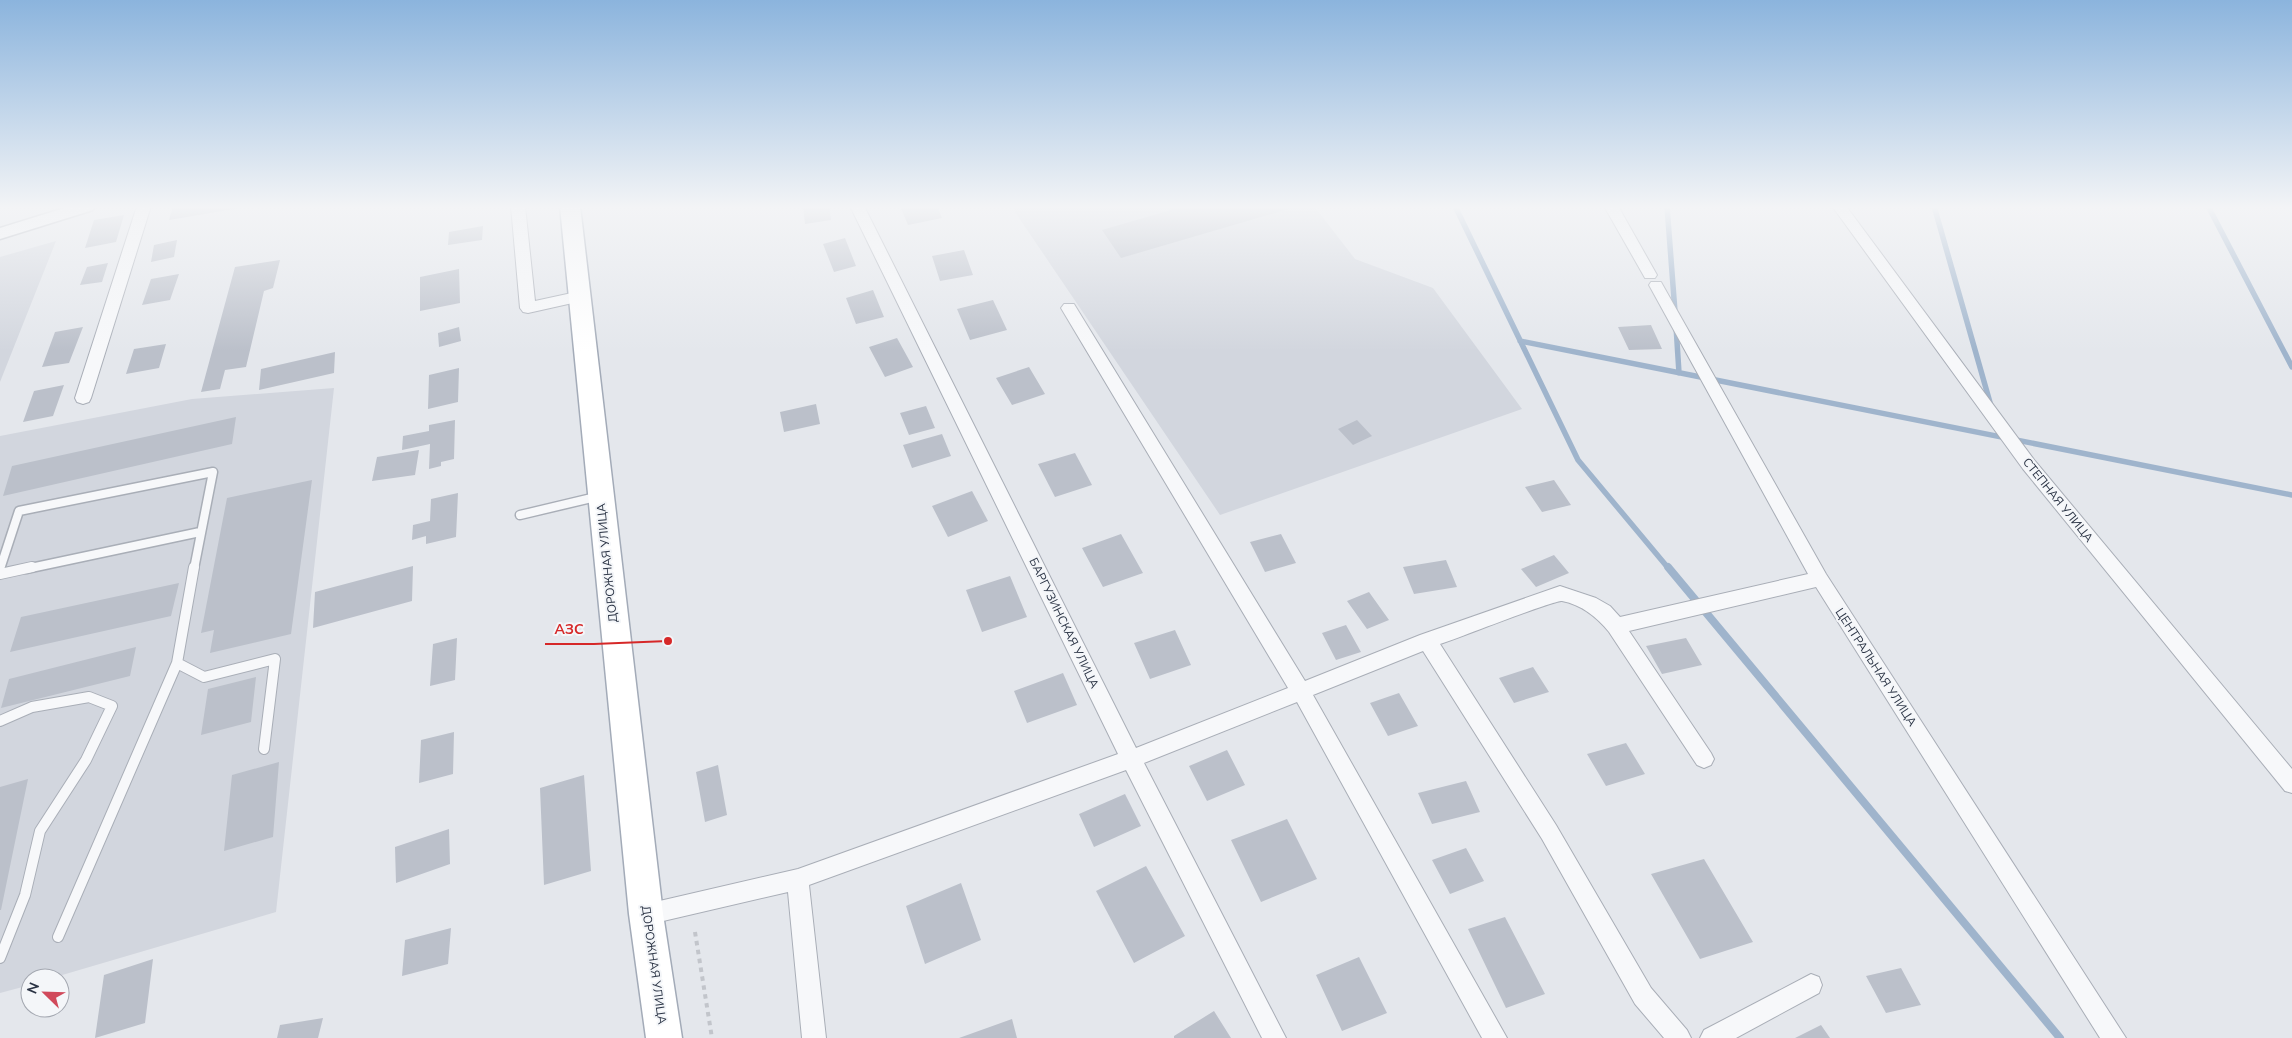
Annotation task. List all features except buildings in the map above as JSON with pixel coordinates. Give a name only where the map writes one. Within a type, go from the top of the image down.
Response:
[{"type":"main road","name":"ДОРОЖНАЯ УЛИЦА","points":[[576,254],[600,496],[646,914],[664,1038]]},
{"type":"street","points":[[83,398],[129,254]]},
{"type":"street","points":[[523,254],[528,308],[581,296]]},
{"type":"street","name":"БАРГУЗИНСКАЯ УЛИЦА","points":[[881,254],[1131,759],[1274,1038]]},
{"type":"street","name":"ЦЕНТРАЛЬНАЯ УЛИЦА","points":[[1638,254],[1820,579],[2114,1038]]},
{"type":"street","name":"СТЕПНАЯ УЛИЦА","points":[[1875,254],[2029,465],[2292,784]]},
{"type":"street","points":[[1069,308],[1301,691],[1495,1038]]},
{"type":"street","points":[[1616,626],[1820,579]]},
{"type":"street","points":[[646,914],[798,879],[1131,759],[1427,641],[1560,593],[1589,603],[1603,611],[1616,626],[1704,758]]},
{"type":"street","points":[[1427,641],[1549,832],[1643,996],[1679,1038]]},
{"type":"street","points":[[798,879],[814,1038]]},
{"type":"street","points":[[1712,1038],[1811,986]]},
{"type":"lane","points":[[0,569],[20,511],[213,472],[200,532],[177,662],[58,937]]},
{"type":"lane","points":[[520,515],[600,496]]},
{"type":"lane","points":[[0,574],[200,532]]},
{"type":"lane","points":[[177,662],[204,677],[275,659],[264,749]]},
{"type":"lane","points":[[0,721],[32,707],[89,697],[112,706],[86,760],[40,831],[25,895],[0,958]]},
{"type":"path","points":[[695,932],[712,1038]]},
{"type":"shaded area","points":[[9,254],[51,254],[0,382],[0,257]]},
{"type":"shaded area","points":[[1044,254],[1351,254],[1355,259],[1433,288],[1522,409],[1220,515]]},
{"type":"shaded area","points":[[334,388],[276,912],[70,973],[70,968],[20,968],[20,988],[0,993],[0,436],[192,399]]},
{"type":"waterway","points":[[1478,254],[1520,341]]},
{"type":"waterway","points":[[1671,254],[1675,312]]},
{"type":"waterway","points":[[1948,254],[1991,406]]},
{"type":"waterway","points":[[2233,254],[2292,367]]},
{"type":"waterway","points":[[1676,326],[1679,373]]},
{"type":"waterway","points":[[1520,341],[1679,373]]},
{"type":"waterway","points":[[1520,341],[1578,460],[1669,569]]},
{"type":"waterway","points":[[1679,373],[2292,495]]},
{"type":"waterway","points":[[1668,567],[2060,1038]]},
{"type":"place","name":"АЗС","points":[[668,641]]}]
